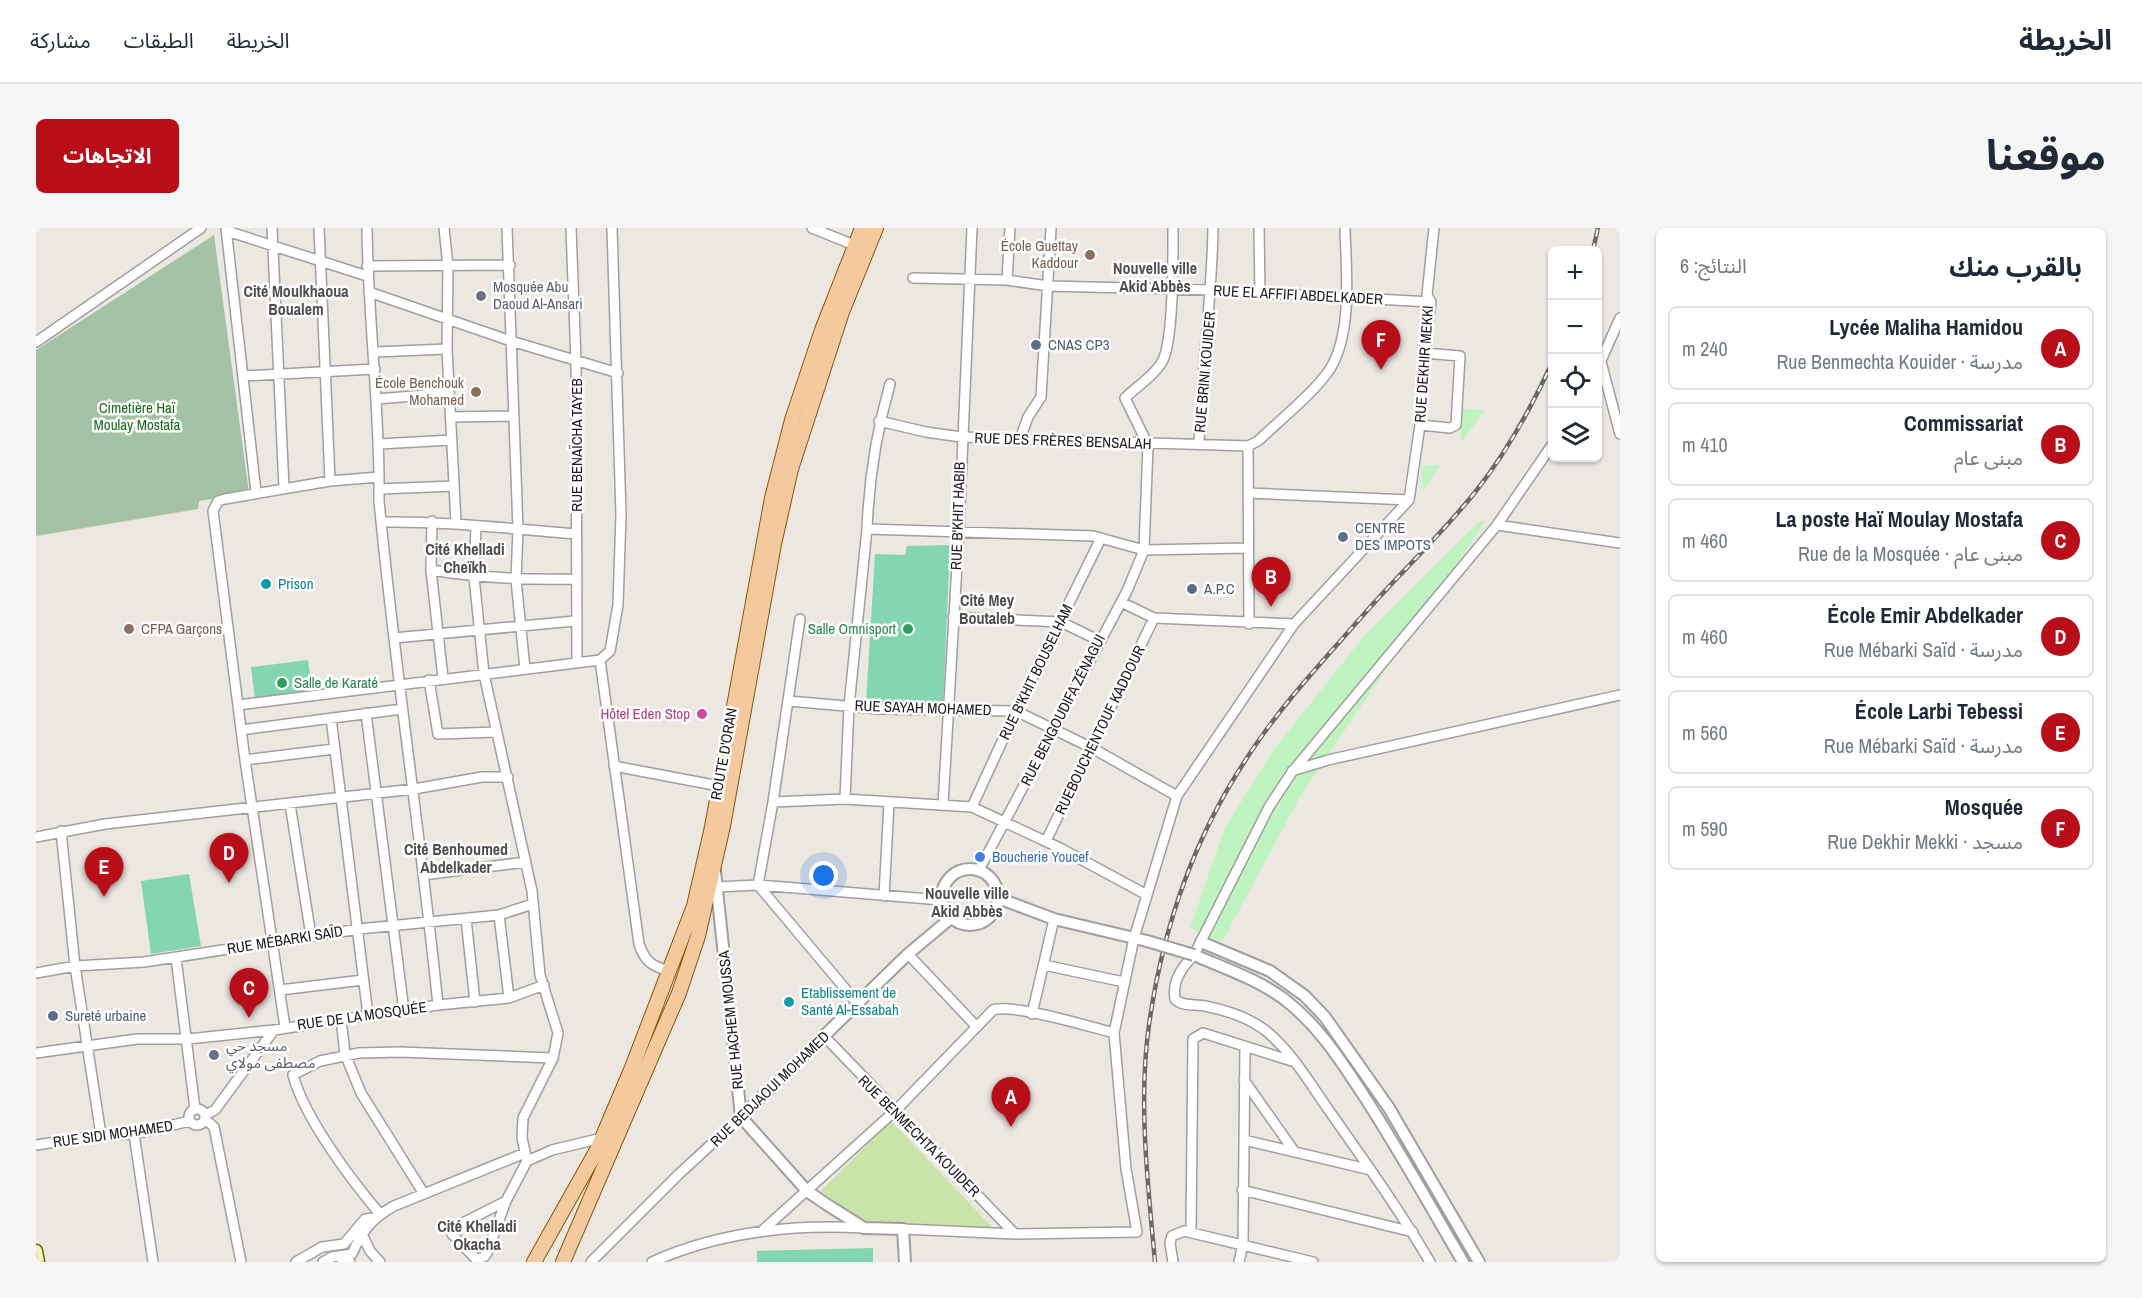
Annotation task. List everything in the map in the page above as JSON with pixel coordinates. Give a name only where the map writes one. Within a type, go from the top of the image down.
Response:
[{"type":"main road","name":"ROUTE D'ORAN","points":[[534,1262],[602,1138],[694,906],[719,786],[772,498],[792,420],[862,228]]},
{"type":"main road","name":"ROUTE D'ORAN","points":[[563,1262],[679,993],[698,936],[714,865],[790,469],[842,312],[876,228]]},
{"type":"main road","points":[[36,1251],[38,1262]]},
{"type":"street","points":[[36,342],[201,228]]},
{"type":"street","points":[[272,228],[284,488]]},
{"type":"street","points":[[319,228],[330,481]]},
{"type":"street","points":[[367,228],[367,271],[375,352],[381,522],[438,1005]]},
{"type":"street","points":[[444,228],[448,266],[447,350],[456,523]]},
{"type":"street","points":[[507,228],[518,530],[516,580],[525,669]]},
{"type":"street","name":"RUE BENAÏCHA TAYEB","points":[[571,228],[576,361],[575,621],[577,662]]},
{"type":"street","points":[[238,705],[600,660],[610,651],[618,605],[621,514],[612,228]]},
{"type":"street","points":[[812,228],[854,245]]},
{"type":"street","name":"RUE B'KHIT HABIB","points":[[943,804],[959,531],[961,436],[972,228]]},
{"type":"street","points":[[1007,280],[1010,228]]},
{"type":"street","points":[[1020,439],[1028,417],[1041,397],[1051,228]]},
{"type":"street","points":[[1144,550],[1148,445],[1125,398],[1162,363],[1166,347],[1172,289],[1173,228]]},
{"type":"street","name":"RUE BRINI KOUIDER","points":[[1199,444],[1200,388],[1213,290],[1213,228]]},
{"type":"street","points":[[1259,228],[1260,294]]},
{"type":"street","points":[[1249,624],[1246,548],[1248,447],[1258,441],[1329,370],[1338,354],[1347,298],[1345,228]]},
{"type":"street","name":"RUE DEKHIR MEKKI","points":[[1409,500],[1420,426],[1424,353],[1431,302],[1427,295],[1434,228]]},
{"type":"street","points":[[256,492],[226,230],[320,262],[367,271],[510,265]]},
{"type":"street","name":"RUE EL AFFIFI ABDELKADER","points":[[913,278],[1007,280],[1048,286],[1213,290],[1431,302]]},
{"type":"street","points":[[369,292],[618,373]]},
{"type":"street","points":[[1602,358],[1620,318]]},
{"type":"street","points":[[375,352],[447,350]]},
{"type":"street","points":[[1420,426],[1450,428],[1456,425],[1460,356],[1424,353]]},
{"type":"street","points":[[244,376],[375,369]]},
{"type":"street","points":[[1602,375],[1620,434]]},
{"type":"street","points":[[846,799],[849,706],[871,466],[879,421],[890,384]]},
{"type":"street","points":[[377,399],[450,393]]},
{"type":"street","points":[[451,417],[514,416]]},
{"type":"street","name":"RUE DES FRÈRES BENSALAH","points":[[879,421],[926,432],[961,436],[1148,445],[1199,444],[1248,447]]},
{"type":"street","points":[[379,444],[452,440]]},
{"type":"street","points":[[1430,1262],[1413,1232],[1371,1170],[1295,1062],[1274,1038],[1251,1022],[1206,1006],[1177,1001],[1175,987],[1181,969],[1194,955],[1269,807],[1292,771],[1497,525],[1548,451]]},
{"type":"street","points":[[285,1027],[245,760],[213,511],[218,501],[256,492],[330,481],[380,477]]},
{"type":"street","points":[[380,489],[454,486]]},
{"type":"street","points":[[1248,493],[1409,500]]},
{"type":"street","points":[[652,1262],[707,1242],[763,1230],[831,1226],[1015,1234],[1137,1232],[1126,1169],[1114,1033],[1134,938],[1177,796],[1294,624],[1409,500]]},
{"type":"street","points":[[381,522],[432,521],[476,527],[576,534]]},
{"type":"street","points":[[432,521],[431,570],[443,678]]},
{"type":"street","points":[[1497,525],[1620,543]]},
{"type":"street","points":[[476,527],[474,577],[484,674],[526,862],[533,904],[535,947],[558,1033],[552,1059],[523,1118],[526,1157],[487,1252],[484,1257],[476,1259],[452,1234],[452,1229],[506,1202]]},
{"type":"street","points":[[867,529],[1101,537],[1144,550],[1246,548]]},
{"type":"street","name":"RUE B'KHIT BOUSELHAM","points":[[972,807],[1101,537]]},
{"type":"street","name":"RUE BENGOUDIFA ZÉNAGUI","points":[[979,870],[1054,729],[1098,640],[1121,602],[1144,550]]},
{"type":"street","points":[[431,570],[474,577],[516,580],[576,579]]},
{"type":"street","points":[[1121,602],[1154,618],[1249,624],[1294,624]]},
{"type":"street","points":[[953,617],[1061,622],[1098,640]]},
{"type":"street","name":"RUEBOUCHENTOUF KADDOUR","points":[[1046,841],[1154,618]]},
{"type":"street","points":[[758,885],[789,701],[800,619]]},
{"type":"street","points":[[394,638],[575,621]]},
{"type":"street","points":[[600,660],[639,944],[643,957],[650,965],[669,971]]},
{"type":"street","points":[[429,680],[438,734],[497,732]]},
{"type":"street","points":[[1292,771],[1340,757],[1620,695]]},
{"type":"street","name":"RUE SAYAH MOHAMED","points":[[789,701],[948,711],[1016,711],[1092,748],[1177,796]]},
{"type":"street","points":[[241,730],[402,709]]},
{"type":"street","points":[[366,713],[404,1011]]},
{"type":"street","points":[[331,718],[339,798],[359,929],[368,1015]]},
{"type":"street","points":[[245,760],[334,749]]},
{"type":"street","points":[[614,766],[719,786]]},
{"type":"street","points":[[36,837],[105,824],[376,794],[482,777],[508,777]]},
{"type":"street","points":[[773,802],[846,799],[972,807],[1046,841],[1147,895]]},
{"type":"street","points":[[884,896],[889,803]]},
{"type":"street","points":[[290,804],[311,936]]},
{"type":"street","points":[[61,831],[75,966],[101,1135]]},
{"type":"street","points":[[423,875],[526,862]]},
{"type":"street","name":"RUE HACHEM MOUSSA","points":[[714,865],[741,1117]]},
{"type":"street","points":[[962,869],[979,870],[994,882],[998,897],[993,913],[986,920],[966,925],[951,918],[941,900],[945,883],[962,869]]},
{"type":"street","points":[[758,885],[858,1004]]},
{"type":"street","points":[[716,887],[758,885],[941,900]]},
{"type":"street","points":[[998,897],[1054,919],[1147,941],[1194,955],[1261,984],[1290,1003],[1333,1048],[1377,1115],[1463,1262]]},
{"type":"street","name":"RUE MÉBARKI SAÏD","points":[[36,973],[75,966],[176,958],[359,929],[499,915],[533,904]]},
{"type":"street","points":[[499,915],[509,998]]},
{"type":"street","name":"RUE BEDJAOUI MOHAMED","points":[[591,1262],[908,954],[951,918]]},
{"type":"street","points":[[466,919],[475,1002]]},
{"type":"street","points":[[1032,1014],[1054,919]]},
{"type":"street","points":[[1201,942],[1270,971],[1299,992],[1322,1013],[1389,1108],[1479,1262]]},
{"type":"street","points":[[908,954],[976,1026]]},
{"type":"street","points":[[176,958],[195,1109],[189,1116],[190,1121],[198,1125],[215,1110],[274,1030]]},
{"type":"street","points":[[1044,965],[1124,982]]},
{"type":"street","points":[[280,990],[363,980]]},
{"type":"street","name":"RUE DE LA MOSQUÉE","points":[[36,1053],[137,1039],[188,1039],[274,1030],[438,1005],[509,998],[544,985]]},
{"type":"street","points":[[763,1230],[897,1109],[976,1026],[997,1008],[1114,1033]]},
{"type":"street","points":[[1311,1023],[1322,1013]]},
{"type":"street","points":[[341,1019],[345,1054],[360,1093],[424,1194]]},
{"type":"street","points":[[1191,1231],[1193,1039],[1203,1033],[1295,1062]]},
{"type":"street","name":"RUE BENMECHTA KOUIDER","points":[[824,1036],[859,1075],[897,1109],[1015,1234]]},
{"type":"street","points":[[1239,1262],[1243,1244],[1245,1048]]},
{"type":"street","points":[[377,1216],[298,1094],[293,1075],[320,1060],[345,1054],[400,1052],[552,1059]]},
{"type":"street","points":[[1244,1080],[1294,1151]]},
{"type":"street","points":[[195,1109],[201,1110],[214,1126],[241,1262]]},
{"type":"street","points":[[741,1117],[807,1191],[864,1228]]},
{"type":"street","name":"RUE SIDI MOHAMED","points":[[36,1145],[101,1135],[134,1134],[190,1121]]},
{"type":"street","points":[[134,1134],[153,1262]]},
{"type":"street","points":[[296,1262],[322,1247],[344,1244],[377,1216],[424,1194],[526,1157],[602,1138]]},
{"type":"street","points":[[1245,1140],[1371,1170]]},
{"type":"street","points":[[1242,1190],[1413,1232]]},
{"type":"street","points":[[903,1229],[905,1262]]},
{"type":"street","points":[[1173,1262],[1170,1243],[1172,1236],[1179,1232],[1191,1231],[1313,1262]]},
{"type":"street","points":[[351,1258],[357,1233]]},
{"type":"street","points":[[357,1233],[375,1258]]},
{"type":"street","points":[[344,1244],[351,1258]]},
{"type":"street","points":[[323,1262],[332,1257],[375,1258]]},
{"type":"street","points":[[342,1262],[351,1258]]},
{"type":"green space","name":"Cimetière Haï Moulay Mostafa","points":[[214,235],[249,493],[199,501],[198,509],[36,536],[36,350]]},
{"type":"green space","points":[[1460,409],[1485,410],[1461,443]]},
{"type":"green space","points":[[1440,465],[1423,492],[1421,466]]},
{"type":"green space","points":[[1487,519],[1300,797],[1222,942],[1190,928],[1225,828],[1272,752],[1365,635],[1478,523]]},
{"type":"green space","name":"Salle Omnisport","points":[[950,545],[943,707],[866,703],[875,554],[905,555],[907,546]]},
{"type":"green space","name":"Salle de Karaté","points":[[308,660],[313,699],[256,707],[251,667]]},
{"type":"green space","points":[[189,874],[201,946],[151,954],[141,881]]},
{"type":"green space","points":[[891,1121],[993,1228],[863,1223],[821,1191]]},
{"type":"green space","points":[[873,1248],[873,1262],[757,1262],[757,1251]]},
{"type":"railway","points":[[1594,246],[1598,228]]},
{"type":"railway","points":[[1155,1262],[1145,1144],[1146,1054],[1162,956],[1171,921],[1195,855],[1226,791],[1258,741],[1318,667],[1476,491],[1518,429],[1548,371]]},
{"type":"place","name":"École Guettay Kaddour","points":[[1090,255]]},
{"type":"place","name":"Mosquée Abu Daoud Al-Ansari","points":[[481,296]]},
{"type":"place","name":"CNAS CP3","points":[[1036,345]]},
{"type":"place","name":"Mosquée","points":[[1381,370]]},
{"type":"place","name":"École Benchouk Mohamed","points":[[476,392]]},
{"type":"place","name":"CENTRE DES IMPOTS","points":[[1343,537]]},
{"type":"place","name":"Prison","points":[[266,584]]},
{"type":"place","name":"A.P.C","points":[[1192,589]]},
{"type":"place","name":"Commissariat","points":[[1271,607]]},
{"type":"place","name":"CFPA Garçons","points":[[129,629]]},
{"type":"place","name":"Salle Omnisport","points":[[908,629]]},
{"type":"place","name":"Salle de Karaté","points":[[282,683]]},
{"type":"place","name":"Hôtel Eden Stop","points":[[702,714]]},
{"type":"place","name":"Boucherie Youcef","points":[[980,857]]},
{"type":"place","name":"École Emir Abdelkader","points":[[229,883]]},
{"type":"place","name":"École Larbi Tebessi","points":[[104,897]]},
{"type":"place","name":"Etablissement de Santé Al-Essabah","points":[[789,1002]]},
{"type":"place","name":"Sureté urbaine","points":[[53,1016]]},
{"type":"place","name":"La poste Haï Moulay Mostafa","points":[[249,1018]]},
{"type":"place","name":"مسجد حي مصطفى مولاي","points":[[214,1055]]},
{"type":"place","name":"Lycée Maliha Hamidou","points":[[1011,1127]]},
{"type":"district","name":"Nouvelle ville Akid Abbès","points":[[1155,277]]},
{"type":"district","name":"Cité Moulkhaoua Boualem","points":[[296,300]]},
{"type":"district","name":"Cité Khelladi Cheïkh","points":[[465,558]]},
{"type":"district","name":"Cité Mey Boutaleb","points":[[987,609]]},
{"type":"district","name":"Cité Benhoumed Abdelkader","points":[[456,858]]},
{"type":"district","name":"Nouvelle ville Akid Abbès","points":[[967,902]]},
{"type":"district","name":"Cité Khelladi Okacha","points":[[477,1235]]}]
